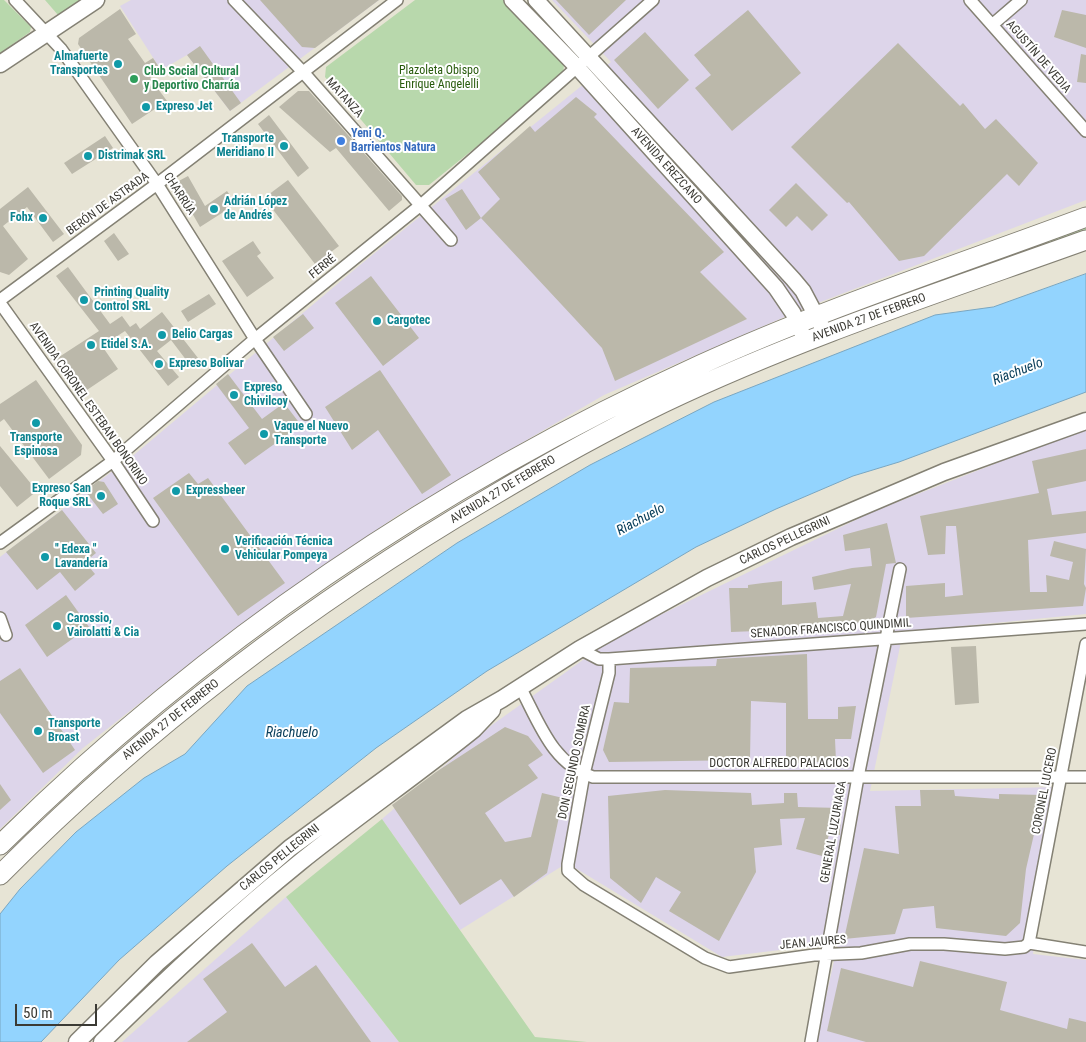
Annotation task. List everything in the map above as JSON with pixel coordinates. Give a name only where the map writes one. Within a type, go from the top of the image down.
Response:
[{"type":"main road","points":[[0,64],[96,0]]},
{"type":"main road","name":"AVENIDA 27 DE FEBRERO","points":[[0,845],[90,760],[221,650],[280,606],[390,532],[584,422],[700,364],[817,316],[1086,217]]},
{"type":"main road","name":"AVENIDA 27 DE FEBRERO","points":[[0,875],[102,777],[163,725],[277,636],[409,545],[576,446],[665,402],[806,342],[1086,240]]},
{"type":"main road","name":"CARLOS PELLEGRINI","points":[[77,1042],[158,963],[290,848],[466,719],[502,699],[580,649],[708,578],[790,537],[944,472],[1086,421]]},
{"type":"main road","name":"CARLOS PELLEGRINI","points":[[102,1042],[168,976],[232,920],[300,862],[474,729],[502,699]]},
{"type":"main road","points":[[90,760],[102,777]]},
{"type":"street","name":"CHARRÚA","points":[[15,0],[62,49],[157,184],[255,339],[306,414]]},
{"type":"street","name":"MATANZA","points":[[234,0],[422,204],[452,240]]},
{"type":"street","name":"BERÓN DE ASTRADA","points":[[0,301],[157,184],[397,0]]},
{"type":"street","name":"AVENIDA EREZCANO","points":[[512,0],[578,68],[776,288],[798,324],[806,342]]},
{"type":"street","name":"AVENIDA EREZCANO","points":[[536,0],[793,279],[803,291],[826,334]]},
{"type":"street","name":"FERRÉ","points":[[0,543],[114,460],[255,339],[422,204],[653,0]]},
{"type":"street","name":"AGUSTÍN DE VEDIA","points":[[970,0],[1086,132]]},
{"type":"street","points":[[992,25],[1021,0]]},
{"type":"street","name":"AVENIDA CORONEL ESTEBAN BONORINO","points":[[0,301],[114,460],[152,522]]},
{"type":"street","name":"GENERAL LUZURIAGA","points":[[810,1042],[858,777],[900,569]]},
{"type":"street","points":[[0,618],[6,635]]},
{"type":"street","name":"SENADOR FRANCISCO QUINDIMIL","points":[[580,649],[599,659],[609,659],[1086,624]]},
{"type":"street","name":"CORONEL LUCERO","points":[[1029,943],[1086,644]]},
{"type":"street","name":"DON SEGUNDO SOMBRA","points":[[568,871],[584,774],[609,672],[609,659]]},
{"type":"street","name":"DOCTOR ALFREDO PALACIOS","points":[[520,687],[559,757],[574,770],[584,774],[607,778],[1086,777]]},
{"type":"street","name":"JEAN JAURES","points":[[568,871],[584,884],[716,964],[730,967],[827,955],[861,953],[925,943],[1005,949],[1024,947],[1029,943],[1086,952]]},
{"type":"shaded area","points":[[131,0],[379,0],[230,111],[187,55],[161,70],[120,6]]},
{"type":"shaded area","points":[[552,0],[1086,0],[1086,200],[810,306],[604,395],[398,515],[227,634],[83,748],[0,829],[0,557],[135,454],[360,265],[611,62]]},
{"type":"shaded area","points":[[1086,428],[1086,614],[903,632],[870,791],[1058,787],[1033,954],[1086,960],[1086,1042],[816,1042],[838,943],[722,957],[567,863],[460,930],[382,819],[492,725],[615,637],[872,512]]},
{"type":"shaded area","points":[[286,897],[399,1042],[122,1042]]},
{"type":"green space","points":[[0,0],[4,0],[31,27],[30,32],[0,53]]},
{"type":"green space","points":[[45,0],[82,0],[58,15]]},
{"type":"green space","name":"Plazoleta Obispo Enrique Angelelli","points":[[415,0],[503,0],[564,64],[563,77],[429,185],[416,185],[325,77],[326,67]]},
{"type":"green space","points":[[1086,223],[1086,235],[838,320],[837,317]]},
{"type":"green space","points":[[382,819],[535,1037],[587,1042],[399,1042],[286,897]]},
{"type":"water","name":"Riachuelo","points":[[1086,274],[1086,392],[899,462],[853,476],[776,509],[696,547],[487,671],[376,748],[227,866],[119,960],[41,1042],[0,1042],[0,914],[20,889],[76,832],[144,778],[185,754],[247,686],[457,543],[590,465],[714,402],[935,315],[993,307]]},
{"type":"building","points":[[260,0],[379,0],[315,48],[302,47]]},
{"type":"building","points":[[556,0],[626,0],[589,35]]},
{"type":"building","points":[[120,9],[136,34],[128,39],[145,63],[153,58],[161,70],[150,78],[167,101],[132,124],[78,44],[79,38]]},
{"type":"building","points":[[748,10],[801,73],[732,131],[695,88],[711,75],[694,55]]},
{"type":"building","points":[[1062,10],[1086,15],[1086,48],[1054,37]]},
{"type":"building","points":[[645,32],[689,80],[658,109],[614,60]]},
{"type":"building","points":[[898,43],[960,106],[963,103],[985,129],[996,119],[1038,163],[1019,186],[1007,174],[924,256],[899,261],[849,202],[847,203],[791,147]]},
{"type":"building","points":[[200,46],[241,103],[230,111],[187,55]]},
{"type":"building","points":[[1081,54],[1086,55],[1086,83],[1077,82]]},
{"type":"building","points":[[298,91],[309,91],[402,196],[402,200],[389,211],[336,148],[330,152],[279,107]]},
{"type":"building","points":[[576,97],[597,114],[594,117],[724,252],[700,272],[747,319],[615,381],[602,348],[481,218],[500,199],[478,172],[530,126],[535,132]]},
{"type":"building","name":"Transporte Meridiano II","points":[[269,115],[309,168],[298,177],[258,124]]},
{"type":"building","name":"Distrimak SRL","points":[[105,136],[113,148],[72,174],[64,163]]},
{"type":"building","points":[[188,176],[205,206],[227,191],[236,204],[200,227],[175,183]]},
{"type":"building","points":[[288,180],[339,246],[315,264],[264,198]]},
{"type":"building","points":[[796,183],[828,215],[812,231],[797,216],[786,227],[769,210]]},
{"type":"building","name":"Fohx","points":[[28,187],[64,234],[53,242],[27,207],[3,226],[28,259],[9,275],[0,272],[0,209]]},
{"type":"building","points":[[462,189],[481,218],[466,230],[445,199]]},
{"type":"building","points":[[114,233],[129,254],[118,261],[104,241]]},
{"type":"building","points":[[253,241],[261,253],[257,256],[274,278],[247,297],[222,261]]},
{"type":"building","points":[[68,267],[110,324],[122,316],[130,327],[136,323],[140,329],[162,312],[198,358],[190,365],[171,340],[157,351],[179,377],[168,386],[125,331],[102,346],[118,369],[81,394],[56,359],[99,331],[56,276]]},
{"type":"building","name":"Cargotec","points":[[371,276],[419,338],[383,366],[335,303]]},
{"type":"building","points":[[209,294],[216,304],[188,322],[181,311]]},
{"type":"building","points":[[303,314],[314,328],[284,351],[273,337]]},
{"type":"building","points":[[380,370],[451,475],[422,494],[378,430],[352,450],[325,407]]},
{"type":"building","name":"Vaque el Nuevo Transporte","points":[[228,374],[262,419],[284,403],[301,425],[245,465],[228,443],[249,428],[216,384]]},
{"type":"building","points":[[36,380],[82,445],[81,455],[49,479],[4,419],[0,422],[0,404]]},
{"type":"building","points":[[0,446],[37,491],[17,507],[0,486]]},
{"type":"building","points":[[1086,449],[1086,481],[1047,489],[1052,515],[1086,511],[1086,533],[1028,540],[1030,592],[1047,592],[1046,575],[1069,580],[1073,562],[1050,556],[1054,541],[1086,549],[1084,584],[1086,588],[1083,606],[906,618],[906,586],[945,583],[945,597],[963,595],[956,526],[946,526],[945,554],[928,555],[920,516],[1039,493],[1032,461]]},
{"type":"building","name":"Verificación Técnica Vehicular Pompeya","points":[[189,473],[198,484],[208,478],[285,583],[238,616],[153,498]]},
{"type":"building","name":"Expreso San Roque SRL","points":[[98,481],[104,482],[118,504],[103,514],[85,491]]},
{"type":"building","name":"'' Edexa '' Lavandería","points":[[62,510],[96,553],[85,562],[95,574],[75,591],[60,572],[37,590],[6,552]]},
{"type":"building","points":[[887,523],[896,563],[886,564],[876,617],[867,622],[783,630],[731,632],[729,588],[748,588],[748,585],[782,581],[782,605],[816,602],[818,618],[843,616],[851,584],[814,590],[812,577],[852,568],[872,566],[870,548],[845,551],[843,535]]},
{"type":"building","name":"Carossio, Vairolatti & Cia","points":[[66,595],[89,627],[47,657],[25,625]]},
{"type":"building","points":[[976,646],[979,703],[955,705],[951,647]]},
{"type":"building","points":[[807,654],[808,719],[838,719],[838,707],[856,706],[851,739],[835,739],[836,761],[786,764],[786,703],[751,701],[750,760],[609,762],[603,750],[614,702],[629,703],[630,668],[716,666],[717,659]]},
{"type":"building","name":"Transporte Broast","points":[[20,668],[75,750],[43,773],[0,713],[0,681]]},
{"type":"building","points":[[505,727],[528,736],[543,755],[528,765],[538,778],[485,813],[505,842],[531,837],[542,793],[563,798],[547,873],[514,897],[501,879],[460,905],[392,805],[436,772]]},
{"type":"building","points":[[0,784],[11,800],[0,810]]},
{"type":"building","points":[[665,790],[751,793],[752,805],[784,803],[784,793],[797,793],[798,807],[841,808],[840,835],[829,835],[822,856],[796,849],[805,818],[780,819],[782,845],[754,848],[756,872],[719,941],[669,911],[681,892],[656,877],[641,903],[610,878],[608,796]]},
{"type":"building","points":[[920,790],[954,790],[955,796],[999,799],[999,794],[1043,795],[1026,869],[1020,923],[1006,936],[936,928],[934,906],[903,909],[895,934],[844,939],[864,848],[899,854],[895,806],[921,806]]},
{"type":"building","points":[[252,943],[285,987],[316,965],[371,1042],[187,1042],[227,1012],[203,979]]},
{"type":"building","points":[[920,961],[1007,982],[1000,1010],[1067,1029],[1069,1018],[1086,1022],[1086,1042],[866,1042],[827,1031],[841,968],[913,987]]},
{"type":"place","name":"Almafuerte Transportes","points":[[118,64]]},
{"type":"place","name":"Club Social Cultural y Deportivo Charrúa","points":[[134,79]]},
{"type":"place","name":"Expreso Jet","points":[[146,107]]},
{"type":"place","name":"Yeni Q. Barrientos Natura","points":[[341,141]]},
{"type":"place","name":"Transporte Meridiano II","points":[[284,146]]},
{"type":"place","name":"Distrimak SRL","points":[[88,156]]},
{"type":"place","name":"Adrián López de Andrés","points":[[214,209]]},
{"type":"place","name":"Fohx","points":[[43,218]]},
{"type":"place","name":"Printing Quality Control SRL","points":[[84,300]]},
{"type":"place","name":"Cargotec","points":[[377,321]]},
{"type":"place","name":"Belio Cargas","points":[[162,335]]},
{"type":"place","name":"Etidel S.A.","points":[[91,345]]},
{"type":"place","name":"Expreso Bolivar","points":[[159,364]]},
{"type":"place","name":"Expreso Chivilcoy","points":[[234,395]]},
{"type":"place","name":"Transporte Espinosa","points":[[36,423]]},
{"type":"place","name":"Vaque el Nuevo Transporte","points":[[264,434]]},
{"type":"place","name":"Expressbeer","points":[[176,491]]},
{"type":"place","name":"Expreso San Roque SRL","points":[[101,496]]},
{"type":"place","name":"Verificación Técnica Vehicular Pompeya","points":[[225,549]]},
{"type":"place","name":"'' Edexa '' Lavandería","points":[[45,557]]},
{"type":"place","name":"Carossio, Vairolatti & Cia","points":[[57,626]]},
{"type":"place","name":"Transporte Broast","points":[[38,731]]}]
